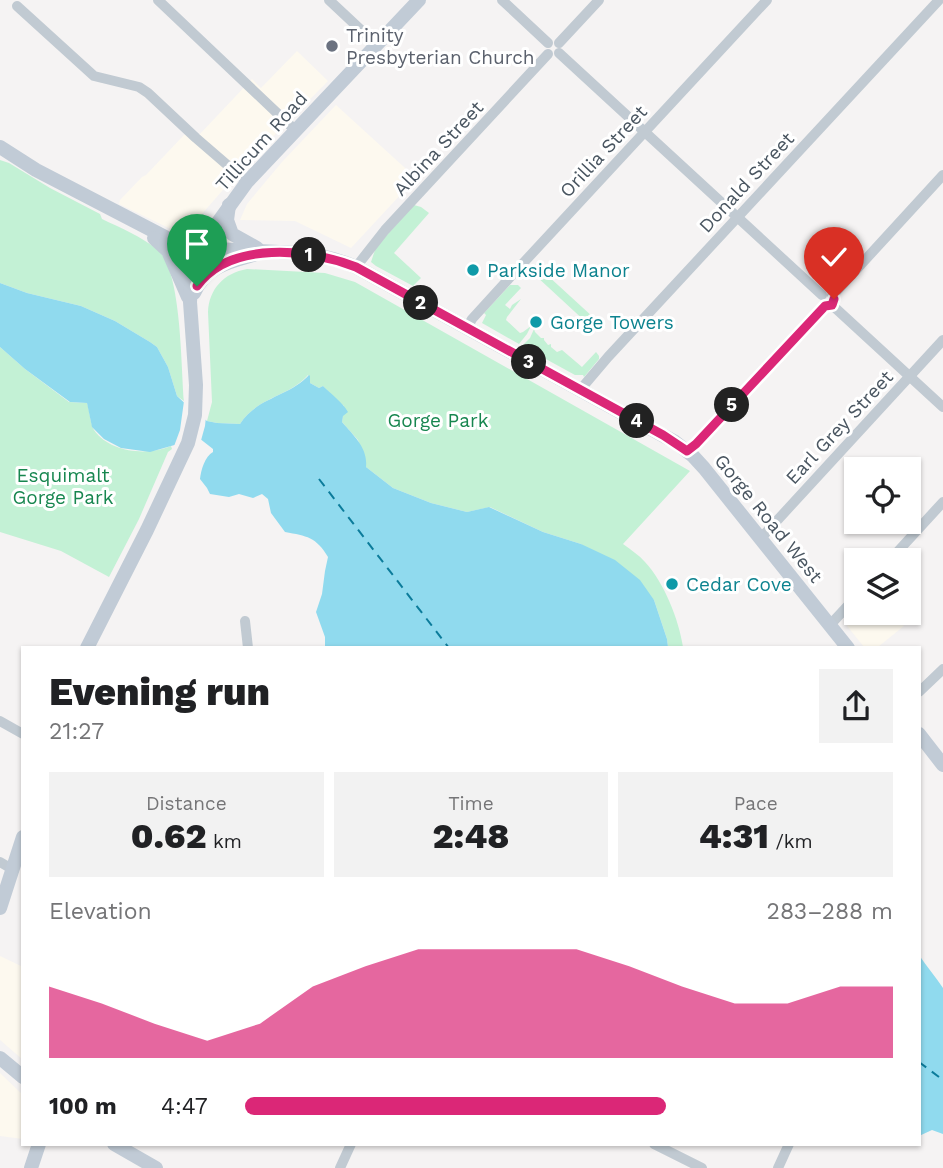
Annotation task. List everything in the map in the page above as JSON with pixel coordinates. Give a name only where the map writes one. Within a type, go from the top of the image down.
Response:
[{"type":"main road","name":"Tillicum Road","points":[[88,646],[184,454],[191,433],[196,402],[196,369],[190,302],[194,272],[202,247],[247,182],[419,0]]},
{"type":"main road","name":"Gorge Road West","points":[[0,147],[36,170],[183,244],[326,257],[356,267],[663,435],[687,451],[704,468],[846,646]]},
{"type":"main road","points":[[229,205],[227,220],[232,234],[264,252]]},
{"type":"main road","points":[[134,220],[168,251],[190,302]]},
{"type":"main road","points":[[190,302],[197,286],[212,270],[223,263],[264,252]]},
{"type":"main road","points":[[921,737],[943,765]]},
{"type":"main road","points":[[0,908],[6,866],[21,843]]},
{"type":"main road","points":[[0,1058],[21,1075]]},
{"type":"main road","points":[[31,1168],[38,1146]]},
{"type":"main road","points":[[118,1146],[156,1168]]},
{"type":"street","points":[[158,0],[295,130]]},
{"type":"street","points":[[329,0],[377,45]]},
{"type":"street","points":[[502,0],[943,407]]},
{"type":"street","name":"Albina Street","points":[[356,267],[385,230],[598,0]]},
{"type":"street","name":"Orillia Street","points":[[467,328],[488,301],[767,0]]},
{"type":"street","name":"Donald Street","points":[[580,390],[607,357],[939,0]]},
{"type":"street","points":[[17,6],[94,76],[139,87],[148,93],[247,182]]},
{"type":"street","points":[[687,451],[943,175]]},
{"type":"street","name":"Earl Grey Street","points":[[761,538],[943,340]]},
{"type":"street","points":[[901,548],[943,502]]},
{"type":"street","points":[[830,625],[844,610]]},
{"type":"street","points":[[244,621],[248,646]]},
{"type":"street","points":[[921,690],[943,669]]},
{"type":"street","points":[[0,721],[21,733]]},
{"type":"street","points":[[340,1168],[350,1146]]},
{"type":"street","points":[[658,1146],[702,1168]]},
{"type":"street","points":[[778,1168],[788,1146]]},
{"type":"shaded area","points":[[297,51],[328,81],[243,167],[194,223],[175,231],[119,204],[184,135],[193,129],[199,135],[252,79],[261,88]]},
{"type":"shaded area","points":[[336,105],[416,178],[351,248],[295,221],[240,220],[247,204],[282,162]]},
{"type":"shaded area","points":[[848,625],[904,626],[879,646],[863,646]]},
{"type":"shaded area","points":[[0,956],[21,966],[21,1058],[0,1040]]},
{"type":"shaded area","points":[[0,1073],[21,1093],[21,1139],[0,1136]]},
{"type":"green space","points":[[0,160],[100,214],[102,219],[158,250],[166,261],[176,299],[184,401],[177,396],[168,367],[157,347],[150,342],[115,321],[81,306],[27,293],[0,283]]},
{"type":"green space","points":[[414,205],[429,213],[394,253],[421,278],[413,286],[371,262],[376,247]]},
{"type":"green space","points":[[535,264],[594,318],[588,324],[535,275],[527,280],[525,275]]},
{"type":"green space","name":"Gorge Park","points":[[247,269],[325,273],[355,282],[690,471],[623,544],[643,559],[658,580],[674,614],[683,646],[668,646],[654,600],[581,544],[543,532],[490,507],[467,512],[431,503],[393,488],[366,467],[358,440],[342,422],[344,406],[323,386],[319,388],[310,383],[308,375],[292,388],[255,408],[240,424],[207,421],[212,402],[209,304],[219,283]]},
{"type":"green space","points":[[510,285],[518,285],[521,288],[505,305],[510,309],[521,299],[506,320],[520,333],[531,326],[519,344],[482,323],[486,315],[484,313]]},
{"type":"green space","points":[[534,329],[548,345],[551,344],[557,352],[562,350],[582,367],[596,352],[599,359],[584,377],[575,375],[522,346]]},
{"type":"green space","name":"Esquimalt Gorge Park","points":[[0,347],[69,402],[87,403],[94,430],[110,444],[141,451],[171,446],[172,449],[168,452],[139,519],[109,577],[61,551],[0,532]]},
{"type":"water","points":[[0,283],[27,293],[81,306],[115,321],[150,342],[157,347],[168,367],[177,396],[207,421],[240,424],[255,408],[292,388],[309,375],[310,383],[319,388],[323,386],[346,408],[348,412],[343,416],[342,422],[362,448],[366,467],[393,488],[431,503],[467,512],[489,507],[543,532],[581,544],[615,560],[640,580],[654,600],[668,646],[325,646],[325,637],[316,612],[328,557],[315,541],[285,532],[271,513],[268,499],[262,494],[253,498],[239,494],[229,497],[210,494],[200,479],[204,464],[213,449],[199,438],[150,452],[121,448],[104,439],[92,427],[87,403],[70,402],[0,347]]},
{"type":"water","points":[[921,958],[943,988],[943,1134],[932,1130],[921,1135]]},
{"type":"pier","points":[[184,401],[189,401],[206,416],[205,426],[200,444],[198,442],[173,449],[180,430]]},
{"type":"ferry route","points":[[319,479],[447,646]]},
{"type":"ferry route","points":[[921,1064],[943,1080]]},
{"type":"place","name":"Trinity Presbyterian Church","points":[[332,46]]},
{"type":"place","name":"Parkside Manor","points":[[473,270]]},
{"type":"place","name":"Gorge Towers","points":[[536,322]]},
{"type":"place","name":"Cedar Cove","points":[[672,584]]},
{"type":"route","points":[[197,286],[203,277],[223,263],[264,252],[314,255],[339,261],[356,267],[663,435],[687,451],[825,306],[832,305],[834,299]]}]
